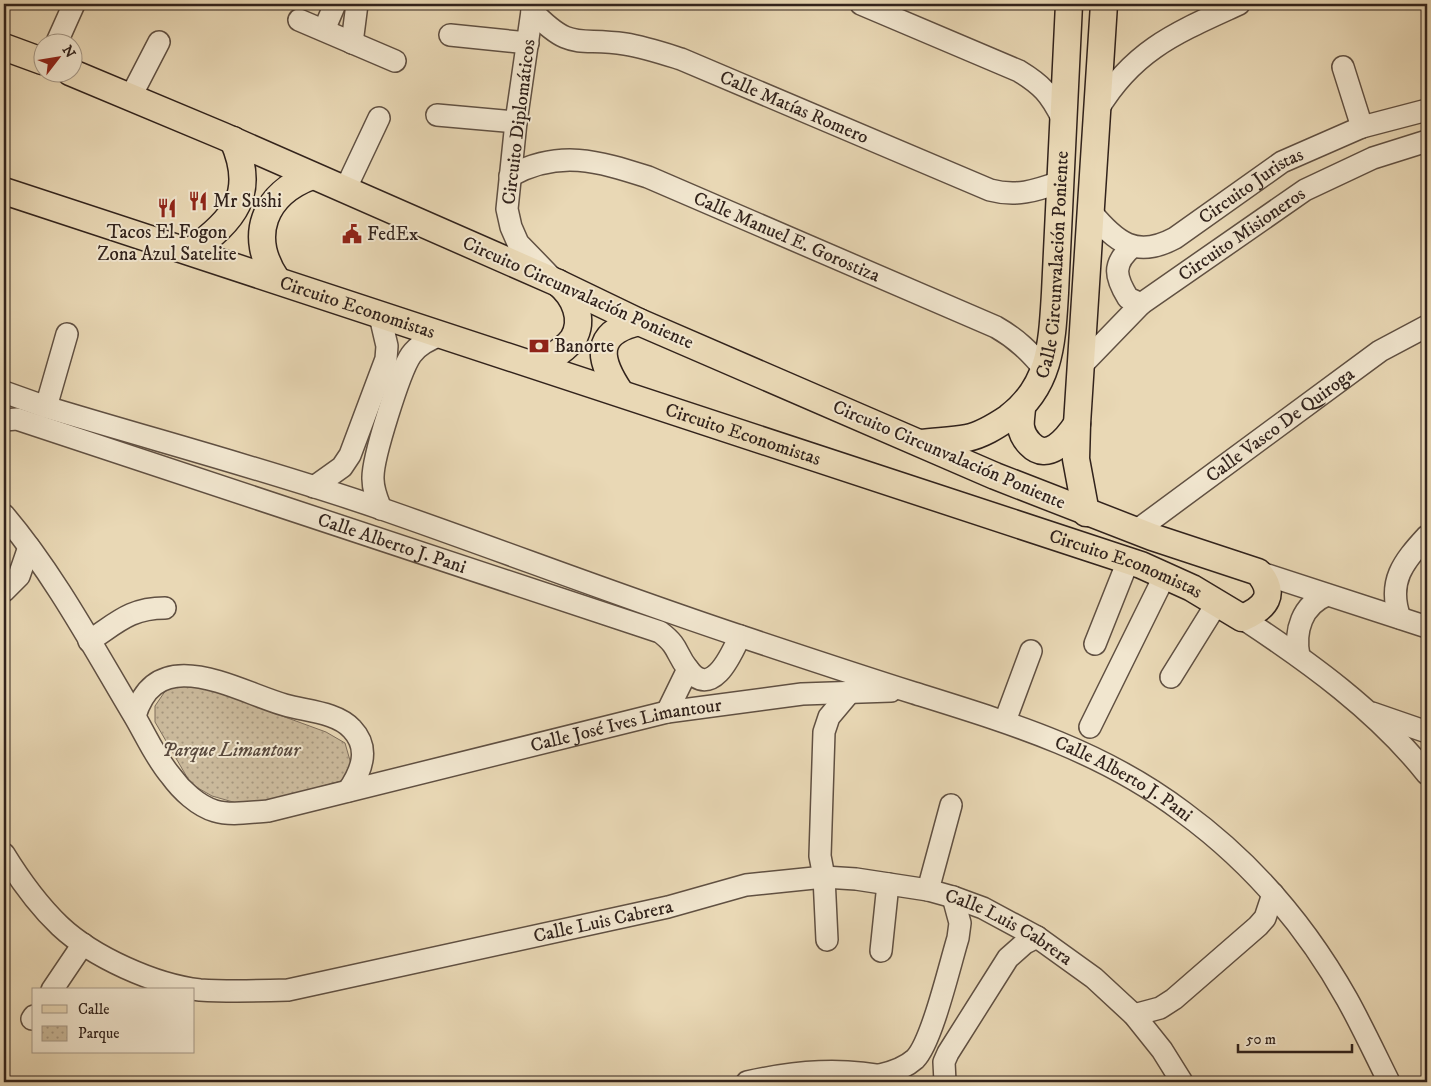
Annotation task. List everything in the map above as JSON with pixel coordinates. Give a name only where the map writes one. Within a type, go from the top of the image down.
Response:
[{"type":"main road","name":"Calle Circunvalación Poniente","points":[[919,443],[968,438],[996,426],[1022,407],[1034,392],[1045,370],[1053,333],[1069,4]]},
{"type":"main road","name":"Calle Circunvalación Poniente","points":[[1086,513],[1076,459],[1077,424],[1104,4]]},
{"type":"main road","points":[[4,47],[32,57]]},
{"type":"main road","name":"Circuito Circunvalación Poniente","points":[[82,77],[233,140],[558,283],[639,322],[1086,513]]},
{"type":"main road","points":[[191,252],[225,223],[240,200],[242,167],[233,140]]},
{"type":"main road","points":[[277,280],[264,257],[262,231],[265,218],[278,196],[288,187],[312,176]]},
{"type":"main road","name":"Circuito Economistas","points":[[4,191],[277,280],[380,316],[620,392],[1128,561],[1165,575],[1242,618]]},
{"type":"main road","points":[[539,366],[566,346],[572,339],[578,326],[574,303],[570,295],[558,283]]},
{"type":"main road","points":[[620,392],[608,372],[602,351],[604,343],[618,330],[639,322]]},
{"type":"main road","points":[[1022,407],[1021,427],[1025,438],[1035,448],[1046,452],[1056,448],[1066,439],[1077,424]]},
{"type":"main road","points":[[1086,513],[1258,572],[1266,584],[1266,600],[1259,610],[1242,618]]},
{"type":"street","points":[[61,32],[74,4]]},
{"type":"street","points":[[324,30],[335,4]]},
{"type":"street","points":[[352,43],[358,4]]},
{"type":"street","points":[[862,4],[1019,71],[1038,82],[1051,96],[1062,118]]},
{"type":"street","points":[[1096,111],[1112,86],[1130,65],[1155,46],[1182,30],[1239,4]]},
{"type":"street","name":"Circuito Diplomáticos","points":[[533,7],[516,122],[507,209],[518,243],[558,283]]},
{"type":"street","name":"Calle Matías Romero","points":[[533,7],[552,31],[573,42],[623,44],[649,48],[681,59],[990,190],[1007,194],[1023,194],[1060,182]]},
{"type":"street","points":[[299,20],[395,61]]},
{"type":"street","points":[[450,36],[528,43]]},
{"type":"street","points":[[130,98],[159,42]]},
{"type":"street","points":[[1343,67],[1362,127]]},
{"type":"street","name":"Circuito Juristas","points":[[1132,247],[1149,248],[1162,245],[1175,238],[1282,162],[1362,127],[1427,110]]},
{"type":"street","points":[[437,115],[516,122]]},
{"type":"street","points":[[345,190],[379,118]]},
{"type":"street","name":"Circuito Misioneros","points":[[1080,366],[1142,304],[1305,190],[1373,158],[1427,141]]},
{"type":"street","name":"Calle Manuel E. Gorostiza","points":[[510,176],[529,166],[550,160],[573,160],[620,168],[648,177],[996,327],[1014,337],[1029,350],[1045,370]]},
{"type":"street","points":[[1091,212],[1106,230],[1132,247],[1122,255],[1117,266],[1117,276],[1128,298],[1142,304]]},
{"type":"street","points":[[314,487],[342,467],[353,446],[386,359],[388,346],[380,316]]},
{"type":"street","name":"Calle Vasco De Quiroga","points":[[1136,531],[1380,352],[1427,326]]},
{"type":"street","points":[[46,407],[67,334]]},
{"type":"street","points":[[381,509],[373,485],[375,460],[403,369],[412,353],[426,341],[440,335]]},
{"type":"street","name":"Calle Alberto J. Pani","points":[[4,392],[46,407],[314,487],[381,509],[740,636],[1005,721],[1080,749],[1132,777],[1182,810],[1216,838],[1273,894],[1310,941],[1329,969],[1347,999],[1389,1082]]},
{"type":"street","name":"Calle Alberto J. Pani","points":[[4,420],[18,419],[660,632],[676,646],[688,669]]},
{"type":"street","name":"Calle José Ives Limantour","points":[[4,515],[29,547],[89,641],[135,716],[147,743],[171,777],[191,798],[215,811],[240,813],[268,811],[667,712],[802,694],[908,691]]},
{"type":"street","points":[[1400,618],[1395,598],[1398,572],[1427,536]]},
{"type":"street","points":[[4,591],[19,576],[29,547]]},
{"type":"street","points":[[1095,644],[1128,561]]},
{"type":"street","points":[[1258,572],[1427,627]]},
{"type":"street","points":[[1090,727],[1165,575]]},
{"type":"street","points":[[1299,656],[1297,637],[1301,620],[1310,606],[1326,595]]},
{"type":"street","points":[[1171,677],[1217,603]]},
{"type":"street","points":[[89,641],[135,611],[146,608],[165,608]]},
{"type":"street","name":"Circuito Economistas","points":[[1242,618],[1299,656],[1367,711],[1427,774]]},
{"type":"street","points":[[667,712],[688,669],[696,676],[706,678],[720,672],[740,636]]},
{"type":"street","points":[[1005,721],[1031,651]]},
{"type":"street","points":[[135,716],[140,700],[149,688],[163,680],[183,674],[200,676],[284,705],[340,719],[352,728],[361,744],[363,761],[359,774],[348,791]]},
{"type":"street","points":[[827,940],[824,876],[820,856],[824,732],[829,717],[850,692]]},
{"type":"street","points":[[1367,711],[1427,732]]},
{"type":"street","points":[[928,890],[951,804]]},
{"type":"street","name":"Calle Luis Cabrera","points":[[4,854],[16,874],[43,908],[61,927],[83,944],[144,975],[189,988]]},
{"type":"street","name":"Calle Luis Cabrera","points":[[195,989],[240,992],[288,990],[668,908],[746,885],[824,876],[928,890],[953,897],[983,908],[1037,938],[1094,978],[1134,1015],[1162,1050],[1182,1082]]},
{"type":"street","points":[[881,951],[888,884]]},
{"type":"street","points":[[1134,1015],[1160,1008],[1174,999],[1251,932],[1265,918],[1273,894]]},
{"type":"street","points":[[880,1075],[899,1070],[911,1062],[921,1051],[929,1032],[958,938],[960,923],[953,897]]},
{"type":"street","points":[[945,1082],[944,1062],[948,1053],[1008,958],[1020,946],[1037,938]]},
{"type":"street","points":[[53,988],[83,944]]},
{"type":"street","points":[[747,1082],[782,1074],[819,1070],[880,1075],[907,1082]]},
{"type":"green space","name":"Parque Limantour","points":[[194,676],[252,705],[326,732],[345,743],[351,764],[345,780],[267,801],[240,804],[212,796],[191,784],[155,722],[155,706],[170,684]]},
{"type":"place","name":"Mr Sushi","points":[[198,201]]},
{"type":"place","name":"Tacos El Fogon Zona Azul Satelite","points":[[167,208]]},
{"type":"place","name":"FedEx","points":[[352,234]]},
{"type":"place","name":"Banorte","points":[[539,346]]}]
